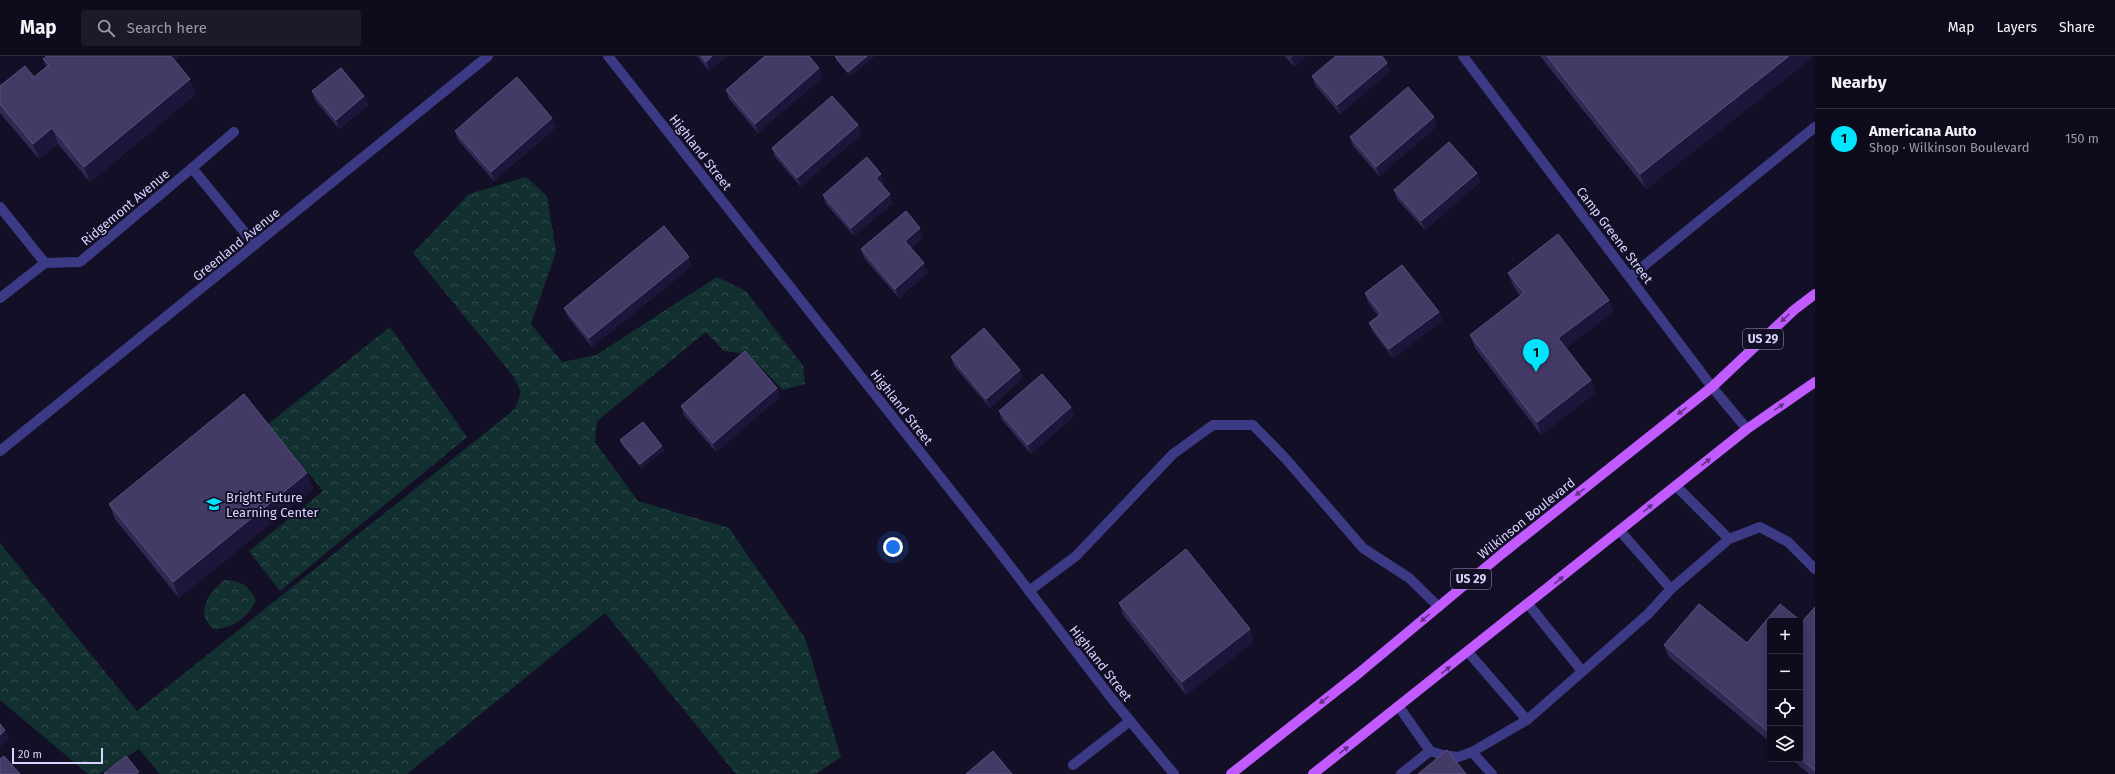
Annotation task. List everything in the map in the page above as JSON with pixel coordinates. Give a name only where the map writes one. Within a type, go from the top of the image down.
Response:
[{"type":"main road","name":"Wilkinson Boulevard","points":[[1231,774],[1503,553],[1712,387],[1794,310],[1815,294]]},
{"type":"main road","points":[[1313,774],[1747,429],[1815,382]]},
{"type":"street","name":"Greenland Avenue","points":[[0,451],[488,56]]},
{"type":"street","name":"Highland Street","points":[[608,56],[1029,590],[1130,721],[1174,774]]},
{"type":"street","name":"Camp Greene Street","points":[[1463,56],[1712,387],[1747,429]]},
{"type":"street","points":[[1630,277],[1815,126]]},
{"type":"street","name":"Ridgemont Avenue","points":[[45,262],[80,262],[234,132]]},
{"type":"street","points":[[192,168],[255,245]]},
{"type":"street","points":[[0,207],[45,262],[0,298]]},
{"type":"street","points":[[1029,590],[1076,556],[1173,454],[1213,425],[1253,425],[1285,458],[1363,548],[1409,578],[1439,606]]},
{"type":"street","points":[[1676,486],[1729,539]]},
{"type":"street","points":[[1399,707],[1430,751],[1443,755],[1458,756],[1472,752],[1527,720],[1648,614],[1671,589],[1729,539],[1760,528],[1788,542],[1815,569]]},
{"type":"street","points":[[1620,531],[1671,589]]},
{"type":"street","points":[[1528,604],[1582,671]]},
{"type":"street","points":[[1468,652],[1527,720]]},
{"type":"street","points":[[1073,765],[1130,721]]},
{"type":"street","points":[[1401,774],[1430,751]]},
{"type":"street","points":[[1472,752],[1492,774]]},
{"type":"green space","points":[[526,177],[547,196],[556,252],[531,324],[562,362],[596,355],[717,277],[746,291],[803,366],[805,384],[783,390],[748,354],[724,351],[706,332],[597,421],[595,442],[638,501],[729,528],[805,638],[841,757],[816,774],[736,774],[605,613],[407,774],[160,774],[139,749],[99,774],[88,774],[0,700],[0,543],[137,711],[515,409],[521,392],[513,376],[413,253],[469,194]]},
{"type":"green space","points":[[390,327],[467,437],[280,591],[249,551],[323,491],[268,424]]},
{"type":"green space","points":[[225,580],[235,581],[244,585],[251,591],[256,601],[249,612],[239,621],[227,627],[214,629],[208,623],[204,611],[213,591]]},
{"type":"building","points":[[47,56],[171,56],[190,79],[84,167],[52,128],[33,144],[0,104],[0,86],[25,66],[34,77],[49,65],[43,59]]},
{"type":"building","points":[[701,56],[712,56],[706,62]]},
{"type":"building","points":[[765,56],[809,56],[819,68],[755,124],[726,90]]},
{"type":"building","points":[[835,56],[867,56],[848,72]]},
{"type":"building","points":[[1336,56],[1382,56],[1387,63],[1337,105],[1312,76]]},
{"type":"building","points":[[1547,56],[1789,56],[1640,174]]},
{"type":"building","points":[[341,68],[364,96],[336,120],[312,91]]},
{"type":"building","points":[[517,77],[552,118],[491,172],[455,131]]},
{"type":"building","points":[[1408,87],[1434,117],[1376,167],[1350,137]]},
{"type":"building","points":[[832,96],[858,125],[797,178],[772,148]]},
{"type":"building","points":[[1449,142],[1477,173],[1421,221],[1394,190]]},
{"type":"building","points":[[867,157],[881,174],[876,178],[890,194],[851,228],[823,195]]},
{"type":"building","points":[[906,211],[920,228],[905,241],[924,263],[895,289],[861,249]]},
{"type":"building","points":[[664,226],[689,257],[589,338],[564,308]]},
{"type":"building","points":[[1558,234],[1609,300],[1558,338],[1591,380],[1537,422],[1470,335],[1524,293],[1508,273]]},
{"type":"building","points":[[1402,265],[1439,312],[1389,349],[1369,323],[1381,314],[1365,293]]},
{"type":"building","points":[[984,328],[1020,370],[986,399],[951,357]]},
{"type":"building","points":[[745,351],[777,388],[713,443],[681,406]]},
{"type":"building","points":[[1042,374],[1071,407],[1028,445],[999,411]]},
{"type":"building","name":"Bright Future Learning Center","points":[[244,394],[307,473],[173,582],[109,504]]},
{"type":"building","points":[[643,422],[662,446],[640,464],[620,440]]},
{"type":"building","points":[[1186,549],[1250,629],[1182,682],[1119,603]]},
{"type":"building","points":[[1699,604],[1747,643],[1767,619],[1767,731],[1664,645]]},
{"type":"building","points":[[1780,604],[1797,618],[1768,618]]},
{"type":"building","points":[[1815,607],[1815,771],[1803,761],[1803,621]]},
{"type":"building","points":[[0,724],[5,730],[0,735]]},
{"type":"building","points":[[1447,750],[1466,774],[1418,774]]},
{"type":"building","points":[[993,751],[1012,774],[966,774]]},
{"type":"building","points":[[4,756],[20,774],[0,774],[0,759]]},
{"type":"building","points":[[126,756],[139,772],[136,774],[104,773]]},
{"type":"place","name":"Americana Auto","points":[[1536,372]]},
{"type":"place","name":"Bright Future Learning Center","points":[[214,504]]}]
